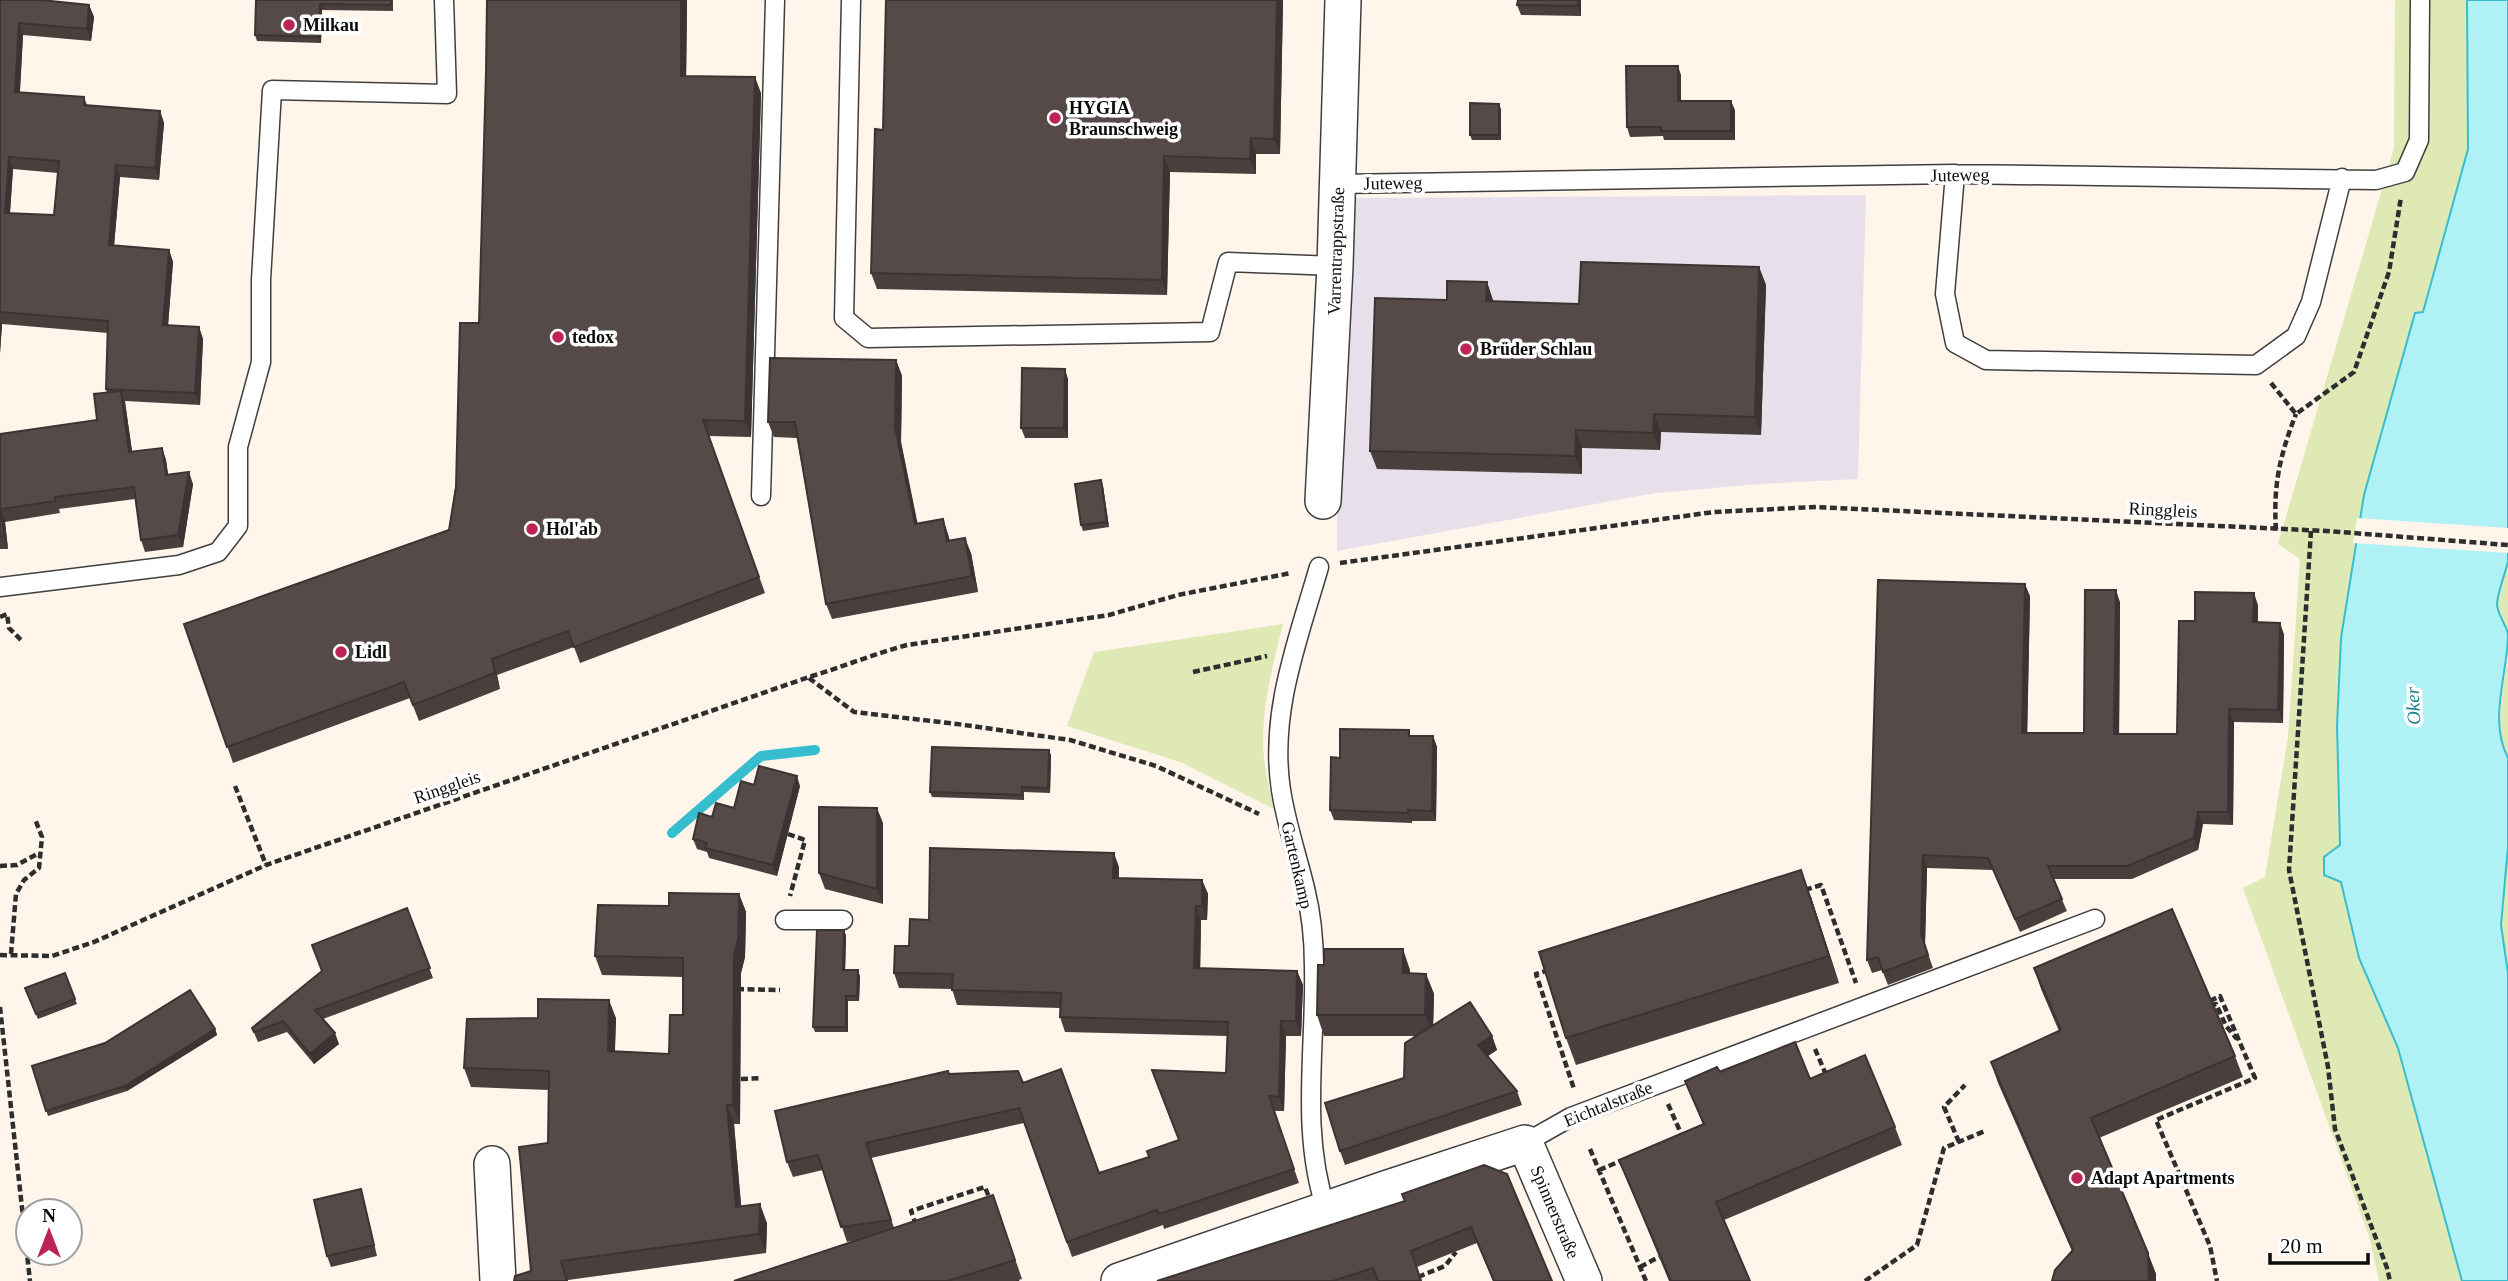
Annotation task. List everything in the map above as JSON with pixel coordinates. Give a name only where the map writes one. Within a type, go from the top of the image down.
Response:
[{"type":"street","name":"Varrentrappstraße","points":[[1323,501],[1339,184],[1343,0]]},
{"type":"street","name":"Eichtalstraße","points":[[1123,1280],[1525,1143]]},
{"type":"street","name":"Spinnerstraße","points":[[1525,1143],[1584,1281]]},
{"type":"street","points":[[492,1164],[498,1281]]},
{"type":"lane","points":[[0,587],[179,565],[218,552],[239,526],[238,447],[261,362],[261,280],[272,90],[447,94],[444,0]]},
{"type":"lane","points":[[761,496],[775,0]]},
{"type":"lane","points":[[851,0],[844,318],[868,338],[1210,332],[1228,262],[1335,266]]},
{"type":"lane","points":[[2405,172],[2419,140],[2420,0]]},
{"type":"lane","name":"Juteweg","points":[[1339,184],[1955,174],[2376,180],[2405,172]]},
{"type":"lane","points":[[1955,174],[1945,294],[1955,342],[1986,360],[2256,365],[2296,336],[2311,302],[2342,178]]},
{"type":"lane","name":"Gartenkamp","points":[[1320,567],[1283,691],[1277,747],[1280,789],[1306,891],[1314,965],[1311,1136],[1318,1185],[1326,1209]]},
{"type":"lane","name":"Eichtalstraße","points":[[1525,1143],[1582,1113],[2095,919]]},
{"type":"lane","points":[[785,920],[843,920]]},
{"type":"path","points":[[2276,530],[2274,502],[2281,453],[2296,414],[2354,372],[2389,272],[2405,172]]},
{"type":"path","points":[[2256,365],[2296,414]]},
{"type":"path","name":"Ringgleis","points":[[0,955],[52,956],[94,942],[266,864],[908,645],[1109,615],[1178,595],[1320,567],[1714,512],[1816,507],[2327,531],[2508,545]]},
{"type":"path","points":[[2311,531],[2289,870],[2328,1067],[2335,1129],[2388,1268],[2390,1281]]},
{"type":"path","points":[[0,617],[7,614],[9,628],[23,642]]},
{"type":"path","points":[[1193,672],[1295,649]]},
{"type":"path","points":[[809,677],[854,712],[1070,740],[1156,766],[1290,831]]},
{"type":"path","points":[[235,786],[266,864]]},
{"type":"path","points":[[11,954],[16,894],[24,880],[39,868],[42,837],[35,819]]},
{"type":"path","points":[[788,834],[805,840],[789,900]]},
{"type":"path","points":[[0,866],[17,864],[40,853]]},
{"type":"path","points":[[1795,893],[1821,885],[1864,1006]]},
{"type":"path","points":[[1562,966],[1536,974],[1582,1113]]},
{"type":"path","points":[[725,989],[780,990]]},
{"type":"path","points":[[2210,1001],[2220,996],[2255,1078],[2156,1120],[2210,1246],[2217,1281]]},
{"type":"path","points":[[2203,1010],[2216,1004],[2225,1026],[2241,1043]]},
{"type":"path","points":[[0,1007],[30,1281]]},
{"type":"path","points":[[1805,1028],[1828,1078]]},
{"type":"path","points":[[741,1079],[762,1078]]},
{"type":"path","points":[[1658,1084],[1685,1142]]},
{"type":"path","points":[[1959,1142],[1944,1107],[1965,1085]]},
{"type":"path","points":[[1865,1281],[1917,1245],[1944,1147],[1985,1131]]},
{"type":"path","points":[[1669,1139],[1681,1133]]},
{"type":"path","points":[[1590,1149],[1646,1281]]},
{"type":"path","points":[[1599,1170],[1634,1154]]},
{"type":"path","points":[[918,1230],[911,1211],[985,1186],[992,1206]]},
{"type":"path","points":[[905,1225],[915,1221]]},
{"type":"path","points":[[1418,1276],[1446,1266],[1456,1252]]},
{"type":"path","points":[[1640,1267],[1659,1257]]},
{"type":"shaded area","points":[[1866,195],[1858,479],[1656,493],[1337,551],[1337,510],[1348,412],[1352,198]]},
{"type":"green space","points":[[2395,0],[2467,0],[2468,149],[2423,313],[2416,313],[2364,495],[2341,638],[2337,726],[2340,845],[2324,858],[2341,882],[2359,958],[2398,1048],[2462,1281],[2379,1281],[2369,1236],[2243,888],[2265,877],[2288,737],[2300,559],[2278,544],[2394,148]]},
{"type":"green space","points":[[2508,561],[2508,633],[2497,606]]},
{"type":"green space","points":[[1283,624],[1267,694],[1263,730],[1265,766],[1274,809],[1180,762],[1067,726],[1094,652]]},
{"type":"green space","points":[[2508,658],[2508,758],[2501,735],[2501,722]]},
{"type":"green space","points":[[2508,847],[2508,973],[2501,925]]},
{"type":"water","name":"Oker","points":[[2467,0],[2508,0],[2508,561],[2497,604],[2508,634],[2499,712],[2502,743],[2508,758],[2508,847],[2501,925],[2508,973],[2508,1281],[2462,1281],[2398,1048],[2359,958],[2341,882],[2324,875],[2324,857],[2340,845],[2337,726],[2341,638],[2364,495],[2415,313],[2423,312],[2468,149]]},
{"type":"pier","points":[[2357,518],[2508,528],[2508,553],[2353,543]]},
{"type":"building","points":[[0,0],[41,0],[89,5],[87,29],[19,23],[15,92],[84,97],[84,105],[160,111],[155,168],[116,165],[109,245],[169,250],[163,325],[199,327],[195,393],[106,389],[108,321],[0,312]],"holes":[[[9,157],[59,161],[54,215],[5,213]]]},
{"type":"building","name":"Milkau","points":[[256,0],[391,0],[391,5],[320,4],[319,37],[255,35]]},
{"type":"building","points":[[487,0],[681,0],[681,76],[755,77],[745,421],[703,420],[759,577],[574,647],[568,631],[492,659],[495,673],[413,705],[404,682],[227,747],[184,624],[449,530],[456,487],[460,323],[479,323]]},
{"type":"building","points":[[886,0],[1277,0],[1274,139],[1251,138],[1250,159],[1164,156],[1162,280],[871,273],[875,129],[883,130]]},
{"type":"building","points":[[1518,0],[1578,0],[1578,6],[1517,5]]},
{"type":"building","points":[[1626,66],[1678,66],[1678,101],[1731,101],[1731,131],[1661,131],[1661,127],[1627,127]]},
{"type":"building","points":[[1470,103],[1499,104],[1499,135],[1470,135]]},
{"type":"building","points":[[1581,262],[1759,267],[1755,417],[1654,414],[1653,433],[1576,430],[1575,456],[1370,451],[1375,298],[1447,300],[1447,281],[1487,282],[1486,301],[1579,304]]},
{"type":"building","points":[[770,358],[896,360],[895,427],[915,524],[943,519],[947,541],[965,538],[972,576],[826,604],[795,422],[768,422]]},
{"type":"building","points":[[1022,368],[1065,369],[1064,428],[1021,428]]},
{"type":"building","points":[[121,391],[129,452],[162,448],[166,475],[189,472],[178,535],[141,540],[134,487],[55,497],[55,501],[1,509],[4,536],[0,537],[0,434],[97,420],[94,394]]},
{"type":"building","points":[[1101,480],[1107,522],[1081,525],[1075,484]]},
{"type":"building","points":[[1878,580],[2025,584],[2022,733],[2084,733],[2085,590],[2116,590],[2114,734],[2177,734],[2179,621],[2195,621],[2195,592],[2254,593],[2253,622],[2280,623],[2278,710],[2229,709],[2228,812],[2198,812],[2194,838],[2127,866],[2048,866],[2062,899],[2015,919],[1988,858],[1923,855],[1921,933],[1928,955],[1883,972],[1878,957],[1867,960]]},
{"type":"building","points":[[1340,729],[1409,730],[1409,736],[1433,736],[1432,811],[1408,810],[1408,813],[1330,810],[1331,757],[1340,758]]},
{"type":"building","points":[[932,747],[1049,750],[1048,788],[1022,787],[1022,795],[930,792]]},
{"type":"building","points":[[759,766],[797,776],[773,865],[705,848],[707,843],[693,839],[699,813],[712,817],[716,803],[734,808],[741,781],[754,785]]},
{"type":"building","points":[[819,807],[877,808],[877,889],[819,873]]},
{"type":"building","points":[[930,848],[1114,853],[1113,878],[1202,880],[1202,906],[1196,906],[1194,968],[1297,971],[1296,1021],[1281,1021],[1279,1097],[1269,1096],[1294,1169],[1159,1214],[1157,1210],[1067,1242],[1019,1108],[866,1143],[891,1220],[841,1227],[818,1155],[787,1162],[775,1111],[948,1071],[949,1074],[1018,1071],[1023,1083],[1061,1069],[1099,1173],[1149,1157],[1147,1151],[1179,1140],[1152,1070],[1226,1073],[1228,1022],[1060,1017],[1061,993],[952,990],[953,974],[894,973],[895,946],[909,946],[910,919],[929,920]]},
{"type":"building","points":[[1801,870],[1829,956],[1566,1038],[1539,952]]},
{"type":"building","points":[[669,893],[739,894],[738,939],[734,955],[733,1105],[727,1105],[736,1207],[760,1204],[759,1234],[561,1261],[567,1281],[514,1281],[515,1276],[531,1271],[519,1147],[548,1143],[549,1071],[464,1068],[467,1019],[538,1018],[538,999],[609,1000],[608,1051],[669,1054],[670,1015],[683,1015],[683,958],[595,956],[598,905],[669,906]]},
{"type":"building","points":[[407,908],[430,968],[315,1010],[335,1033],[310,1054],[283,1021],[254,1032],[252,1028],[322,971],[312,945]]},
{"type":"building","points":[[2172,909],[2235,1056],[2091,1118],[2148,1253],[2149,1281],[2052,1281],[2055,1270],[2073,1250],[1991,1062],[2061,1030],[2034,968]]},
{"type":"building","points":[[817,930],[844,930],[843,970],[858,970],[857,996],[846,996],[846,1027],[813,1027]]},
{"type":"building","points":[[1324,949],[1403,949],[1403,973],[1426,974],[1425,1015],[1317,1015],[1318,965],[1324,965]]},
{"type":"building","points":[[65,973],[75,999],[36,1014],[25,988]]},
{"type":"building","points":[[190,990],[215,1029],[125,1086],[46,1111],[32,1066],[105,1043]]},
{"type":"building","points":[[1470,1002],[1492,1036],[1478,1045],[1517,1091],[1340,1151],[1325,1103],[1404,1078],[1405,1043]]},
{"type":"building","points":[[1795,1042],[1810,1079],[1865,1055],[1895,1127],[1716,1202],[1750,1281],[1671,1281],[1619,1160],[1704,1124],[1685,1081],[1717,1067],[1720,1072]]},
{"type":"building","points":[[1484,1165],[1507,1174],[1552,1281],[1494,1281],[1471,1227],[1411,1251],[1421,1281],[1378,1281],[1373,1268],[1333,1281],[1157,1281],[1405,1201],[1402,1194]]},
{"type":"building","points":[[361,1189],[374,1245],[327,1256],[314,1200]]},
{"type":"building","points":[[993,1195],[1015,1260],[948,1281],[734,1281]]},
{"type":"waterway","points":[[672,833],[761,756],[815,750]]},
{"type":"place","name":"Milkau","points":[[289,25]]},
{"type":"place","name":"HYGIA Braunschweig","points":[[1055,118]]},
{"type":"place","name":"tedox","points":[[558,337]]},
{"type":"place","name":"Brüder Schlau","points":[[1466,349]]},
{"type":"place","name":"Hol'ab","points":[[532,529]]},
{"type":"place","name":"Lidl","points":[[341,652]]},
{"type":"place","name":"Adapt Apartments","points":[[2077,1178]]}]
